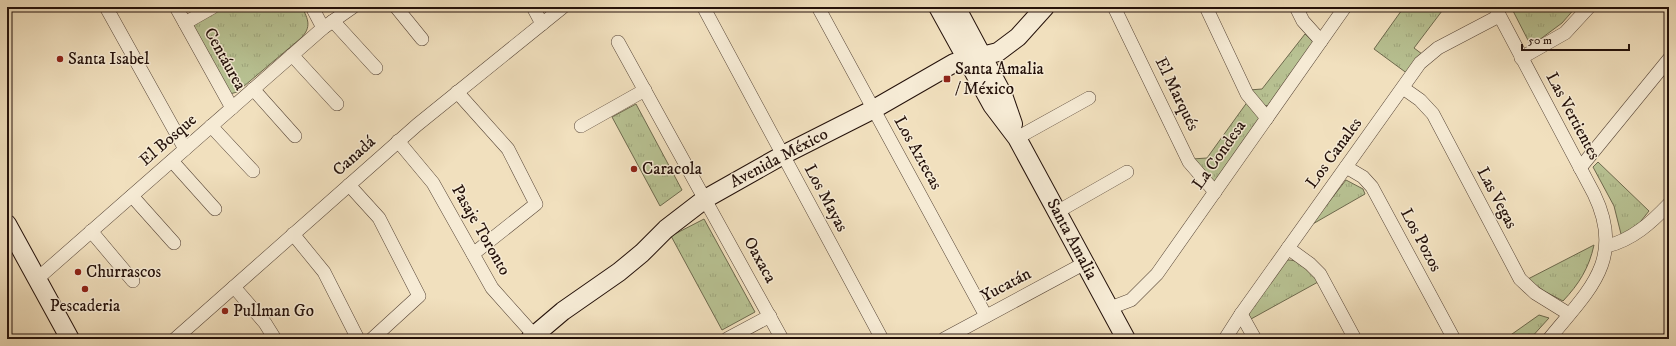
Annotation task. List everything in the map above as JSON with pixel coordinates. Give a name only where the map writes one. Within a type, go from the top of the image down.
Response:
[{"type":"street","points":[[106,7],[185,149]]},
{"type":"street","name":"Centáurea","points":[[176,7],[232,108]]},
{"type":"street","points":[[185,23],[213,7]]},
{"type":"street","points":[[312,7],[328,24],[376,68]]},
{"type":"street","name":"El Bosque","points":[[37,278],[328,24],[352,7]]},
{"type":"street","points":[[396,7],[422,39]]},
{"type":"street","points":[[533,7],[542,24]]},
{"type":"street","name":"Canadá","points":[[178,338],[398,141],[563,7]]},
{"type":"street","name":"Los Aztecas","points":[[818,7],[986,316]]},
{"type":"street","name":"Santa Amalia","points":[[938,7],[1003,95],[1017,138],[1126,339]]},
{"type":"street","name":"Santa Amalia","points":[[956,7],[975,58]]},
{"type":"street","name":"Avenida México","points":[[532,337],[563,311],[619,272],[642,253],[666,229],[705,198],[783,155],[874,109],[954,63],[998,52],[1028,27],[1045,7]]},
{"type":"street","name":"El Marqués","points":[[1114,7],[1190,162],[1215,192]]},
{"type":"street","points":[[1206,7],[1247,94],[1267,118]]},
{"type":"street","points":[[1296,7],[1303,22],[1321,41]]},
{"type":"street","name":"La Condesa","points":[[1110,308],[1131,300],[1157,274],[1345,7]]},
{"type":"street","points":[[1522,58],[1565,33],[1589,7]]},
{"type":"street","name":"Los Mayas","points":[[705,10],[882,339]]},
{"type":"street","name":"Las Vertientes","points":[[1497,11],[1600,207],[1606,233],[1604,258],[1595,282],[1549,339]]},
{"type":"street","name":"Los Canales","points":[[1225,339],[1288,248],[1427,56],[1497,11]]},
{"type":"street","name":"Oaxaca","points":[[618,42],[782,339]]},
{"type":"street","points":[[292,55],[337,104]]},
{"type":"street","points":[[1580,168],[1669,59]]},
{"type":"street","name":"Las Vegas","points":[[1403,88],[1420,100],[1433,114],[1520,279],[1535,293],[1569,314]]},
{"type":"street","points":[[253,89],[295,136]]},
{"type":"street","points":[[581,126],[645,90]]},
{"type":"street","points":[[457,92],[508,148],[536,204],[473,254]]},
{"type":"street","points":[[1017,138],[1089,98]]},
{"type":"street","points":[[211,126],[253,171]]},
{"type":"street","name":"Pasaje Toronto","points":[[398,141],[433,183],[492,288],[532,337]]},
{"type":"street","points":[[172,161],[215,209]]},
{"type":"street","name":"Los Pozos","points":[[1346,167],[1363,177],[1372,187],[1454,339]]},
{"type":"street","points":[[1057,212],[1127,172]]},
{"type":"street","points":[[349,185],[379,218],[419,296],[372,339]]},
{"type":"street","points":[[132,196],[174,243]]},
{"type":"street","points":[[1606,246],[1620,243],[1632,236],[1669,204]]},
{"type":"street","points":[[7,224],[70,339]]},
{"type":"street","points":[[91,231],[133,281]]},
{"type":"street","points":[[293,234],[324,272],[358,339]]},
{"type":"street","points":[[1288,248],[1310,264],[1320,274],[1355,339]]},
{"type":"street","name":"Yucatán","points":[[944,339],[1085,263]]},
{"type":"street","points":[[234,287],[265,323],[274,339]]},
{"type":"street","points":[[1241,314],[1255,339]]},
{"type":"street","points":[[727,339],[770,316]]},
{"type":"green space","points":[[221,7],[302,7],[306,15],[308,27],[301,38],[237,92],[230,94],[192,26],[195,22]]},
{"type":"green space","points":[[1404,7],[1445,7],[1414,48],[1422,54],[1408,74],[1374,49]]},
{"type":"green space","points":[[1511,7],[1576,7],[1562,23],[1531,46]]},
{"type":"green space","points":[[1305,34],[1315,43],[1272,105],[1263,106],[1249,90],[1262,89]]},
{"type":"green space","points":[[1248,101],[1259,114],[1260,124],[1216,183],[1210,184],[1192,159],[1207,158]]},
{"type":"green space","points":[[636,104],[682,190],[660,206],[612,117]]},
{"type":"green space","points":[[1598,162],[1649,211],[1637,226],[1622,238],[1614,206],[1593,167]]},
{"type":"green space","points":[[1346,180],[1363,189],[1365,194],[1311,225]]},
{"type":"green space","points":[[704,219],[755,312],[722,330],[671,236]]},
{"type":"green space","points":[[1594,245],[1583,275],[1563,301],[1544,291],[1528,279]]},
{"type":"green space","points":[[1285,260],[1301,263],[1318,282],[1251,319],[1248,313]]},
{"type":"green space","points":[[1539,315],[1549,318],[1530,339],[1505,339]]},
{"type":"place","name":"Santa Isabel","points":[[60,59]]},
{"type":"place","name":"Santa Amalia / México","points":[[947,79]]},
{"type":"place","name":"Caracola","points":[[634,169]]},
{"type":"place","name":"Churrascos","points":[[78,272]]},
{"type":"place","name":"Pescaderia","points":[[85,289]]},
{"type":"place","name":"Pullman Go","points":[[225,311]]}]
